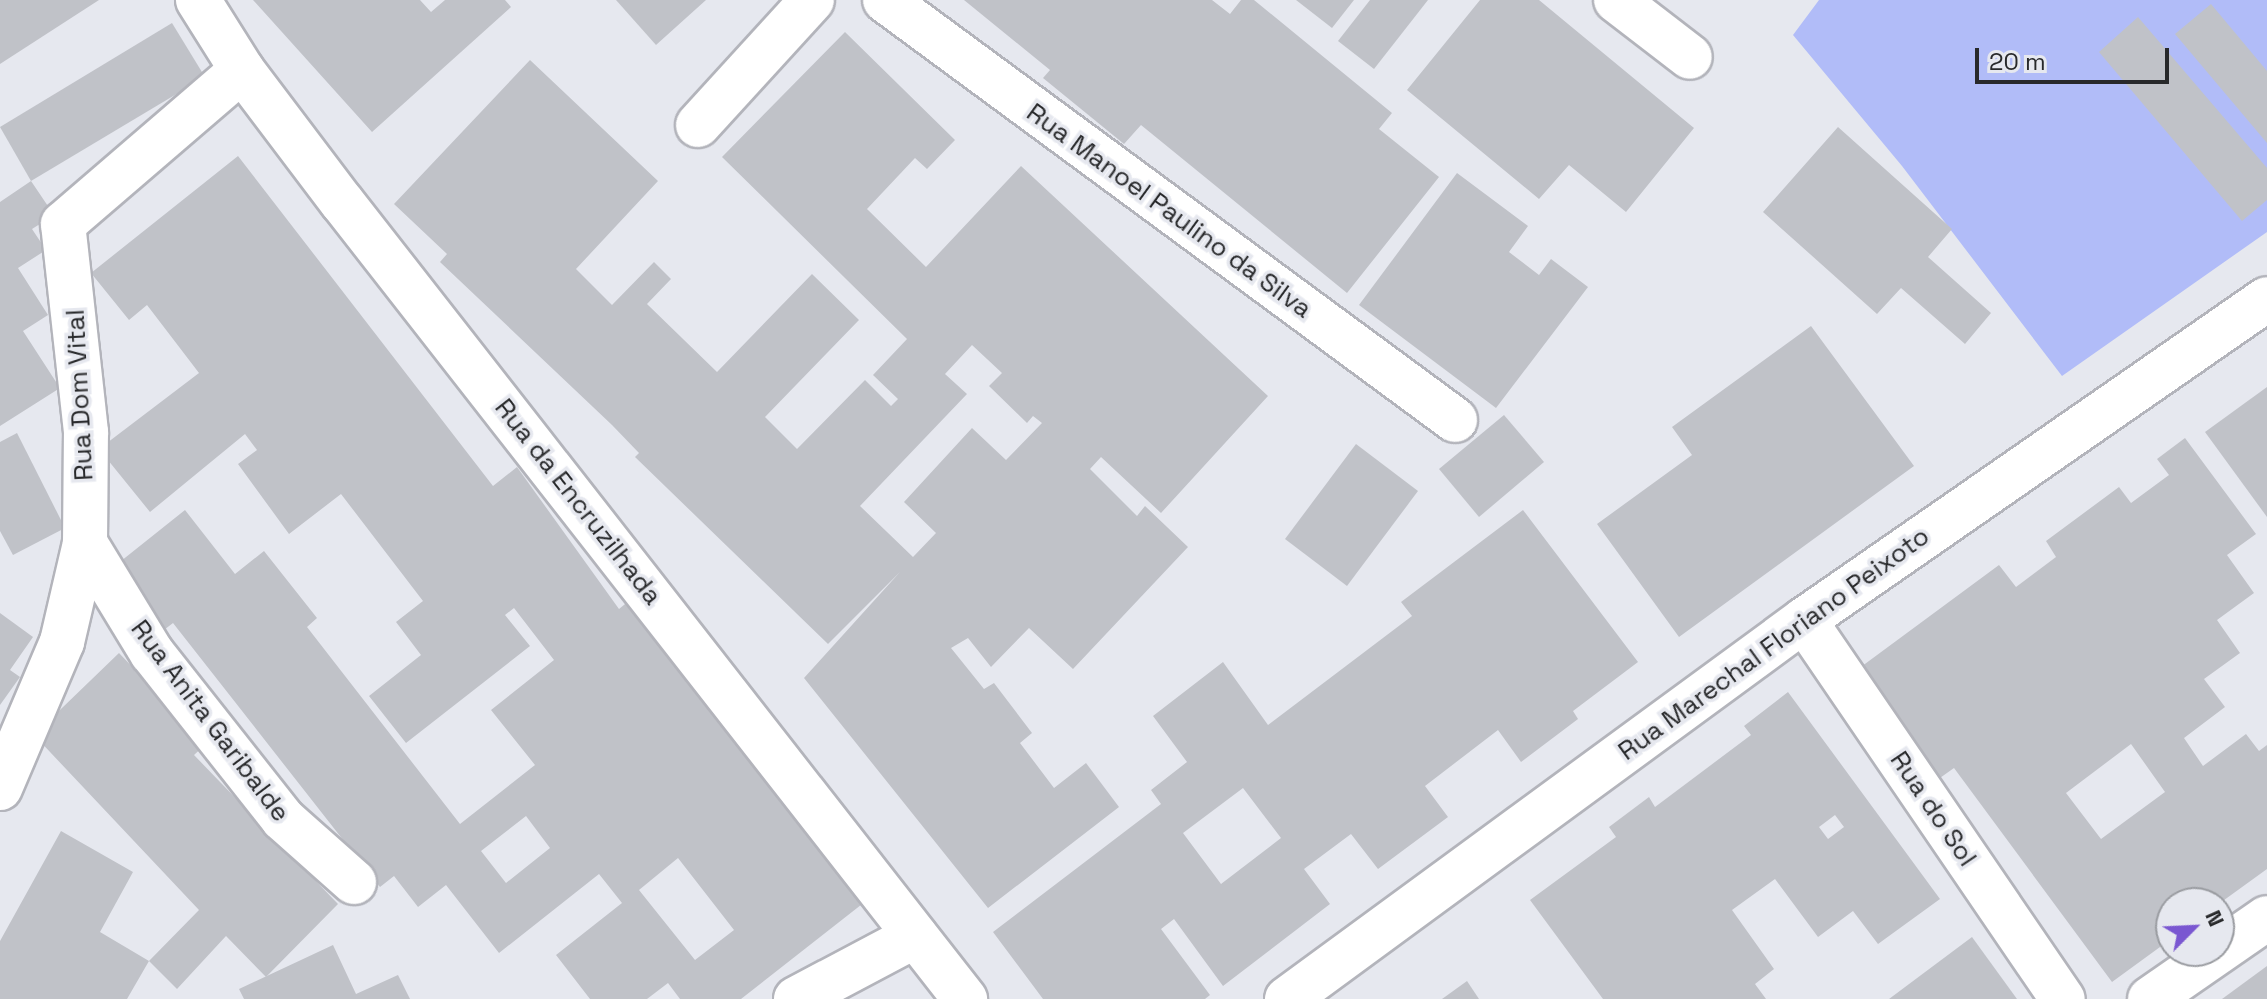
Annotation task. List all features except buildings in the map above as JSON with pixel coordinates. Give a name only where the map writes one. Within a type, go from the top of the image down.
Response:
[{"type":"street","name":"Rua da Encruzilhada","points":[[198,0],[242,70],[965,999]]},
{"type":"street","points":[[698,125],[812,0]]},
{"type":"street","name":"Rua Manoel Paulino da Silva","points":[[885,0],[1455,420]]},
{"type":"street","points":[[1616,0],[1690,57]]},
{"type":"street","name":"Rua Dom Vital","points":[[0,788],[62,642],[85,543],[86,432],[63,224],[242,70]]},
{"type":"street","name":"Rua Marechal Floriano Peixoto","points":[[1287,999],[1804,620],[2267,299]]},
{"type":"street","name":"Rua Anita Garibalde","points":[[85,543],[152,653],[275,809],[354,882]]},
{"type":"street","name":"Rua do Sol","points":[[1804,620],[2063,999]]},
{"type":"street","points":[[2150,999],[2267,918]]},
{"type":"street","points":[[796,999],[915,936]]},
{"type":"shaded area","points":[[1819,0],[2267,0],[2267,232],[2062,376],[1902,166],[1793,35]]}]
